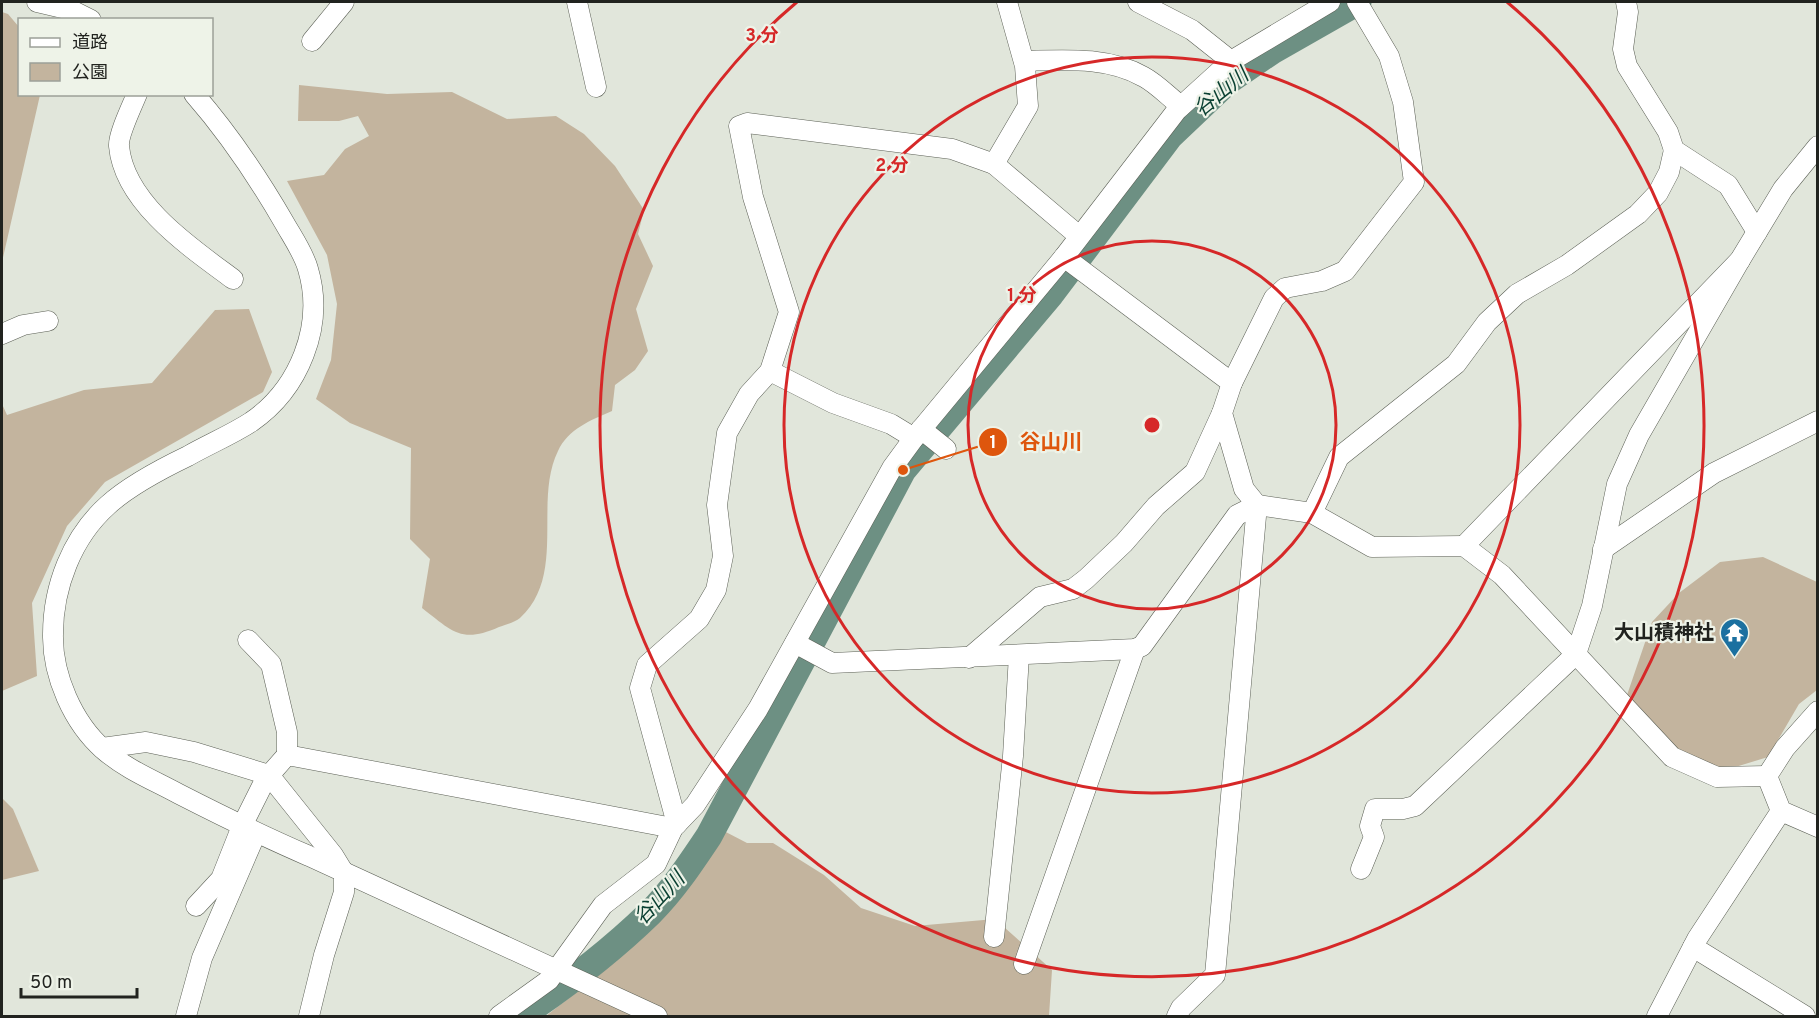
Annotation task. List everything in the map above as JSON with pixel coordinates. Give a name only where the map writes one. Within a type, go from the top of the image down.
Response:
[{"type":"street","points":[[37,2],[71,10],[87,18]]},
{"type":"street","points":[[312,41],[344,2]]},
{"type":"street","points":[[577,2],[596,87]]},
{"type":"street","points":[[993,164],[1028,106],[1024,61],[1007,2]]},
{"type":"street","points":[[1138,2],[1192,30],[1231,61]]},
{"type":"street","points":[[499,1017],[561,971],[603,905],[656,864],[675,826],[694,805],[758,709],[892,468],[918,433],[1064,257],[1181,106],[1231,61],[1329,2]]},
{"type":"street","points":[[969,658],[1040,597],[1073,589],[1086,579],[1124,543],[1156,506],[1195,472],[1222,413],[1232,383],[1274,298],[1285,288],[1322,281],[1345,271],[1414,182],[1403,102],[1389,56],[1357,2]]},
{"type":"street","points":[[1312,513],[1339,457],[1456,364],[1487,322],[1517,294],[1567,265],[1638,213],[1658,193],[1669,172],[1674,150],[1668,132],[1627,66],[1623,49],[1628,12],[1626,2]]},
{"type":"street","points":[[1024,61],[1069,60],[1114,64],[1144,77],[1181,106]]},
{"type":"street","points":[[136,96],[118,144],[126,174],[145,203],[164,224],[232,279]]},
{"type":"street","points":[[181,96],[193,110],[197,99]]},
{"type":"street","points":[[197,99],[256,176],[296,242],[308,268],[313,294],[312,325],[305,354],[292,380],[273,404],[253,421],[157,473],[107,505],[88,528],[59,580],[52,638],[56,667],[66,696],[102,748],[130,769],[249,829],[657,1017]]},
{"type":"street","points":[[675,826],[640,688],[647,665],[699,619],[716,590],[723,556],[717,505],[728,433],[749,394],[770,371],[789,312],[753,197],[739,126],[747,123],[952,149],[993,164],[1079,236]]},
{"type":"street","points":[[1361,868],[1374,837],[1370,826],[1375,809],[1403,809],[1415,806],[1576,654],[1592,606],[1617,484],[1639,435],[1783,189],[1818,146]]},
{"type":"street","points":[[1674,150],[1728,185],[1757,232]]},
{"type":"street","points":[[1064,257],[1232,383]]},
{"type":"street","points":[[1464,546],[1740,260]]},
{"type":"street","points":[[2,333],[23,325],[48,321]]},
{"type":"street","points":[[770,371],[833,403],[918,433],[946,449]]},
{"type":"street","points":[[1177,1017],[1181,1008],[1215,975],[1257,506],[1244,489],[1222,413]]},
{"type":"street","points":[[1603,549],[1714,473],[1818,421]]},
{"type":"street","points":[[795,644],[832,663],[1135,649],[1142,646],[1237,514],[1257,506],[1312,513],[1372,547],[1464,546],[1502,575],[1672,757],[1717,777],[1767,776]]},
{"type":"street","points":[[186,1017],[202,958],[269,776],[287,755],[287,732],[271,664],[248,640]]},
{"type":"street","points":[[1024,964],[1135,649]]},
{"type":"street","points":[[994,937],[1013,756],[1019,655]]},
{"type":"street","points":[[1767,776],[1785,748],[1818,711]]},
{"type":"street","points":[[102,748],[146,742],[195,752],[269,776],[344,873],[343,902],[324,955],[309,1017]]},
{"type":"street","points":[[287,755],[675,826]]},
{"type":"street","points":[[1767,776],[1781,811],[1818,827]]},
{"type":"street","points":[[1657,1017],[1693,947],[1781,811]]},
{"type":"street","points":[[196,906],[221,879],[249,829]]},
{"type":"street","points":[[1693,947],[1805,1017]]},
{"type":"green space","points":[[2,12],[8,14],[18,26],[18,96],[40,96],[2,262]]},
{"type":"green space","points":[[299,85],[387,94],[452,92],[507,119],[556,116],[584,134],[615,166],[644,210],[638,234],[653,266],[636,309],[648,351],[635,370],[615,385],[612,411],[581,426],[562,443],[551,471],[546,560],[542,581],[534,601],[520,618],[486,632],[466,635],[450,629],[422,608],[430,559],[410,539],[411,448],[350,423],[316,399],[331,360],[337,304],[327,255],[287,181],[324,175],[345,149],[369,136],[358,116],[339,121],[298,121]]},
{"type":"green space","points":[[249,309],[272,372],[263,392],[105,482],[67,526],[32,603],[37,676],[2,691],[2,404],[7,415],[84,390],[152,383],[215,310]]},
{"type":"green space","points":[[1763,557],[1817,582],[1817,690],[1799,704],[1768,757],[1719,772],[1675,751],[1626,698],[1652,622],[1679,593],[1720,562]]},
{"type":"green space","points":[[2,798],[13,809],[39,871],[2,880]]},
{"type":"green space","points":[[722,830],[747,843],[773,843],[824,875],[861,908],[915,926],[995,919],[1052,970],[1049,1016],[546,1016],[611,965],[686,890]]},
{"type":"waterway","name":"谷山川","points":[[521,1016],[620,941],[650,913],[681,876],[709,836],[903,470],[1051,294],[1170,136],[1228,81],[1272,51],[1358,2]]},
{"type":"place","name":"谷山川","points":[[903,470]]},
{"type":"place","name":"大山積神社","points":[[1735,658]]}]
